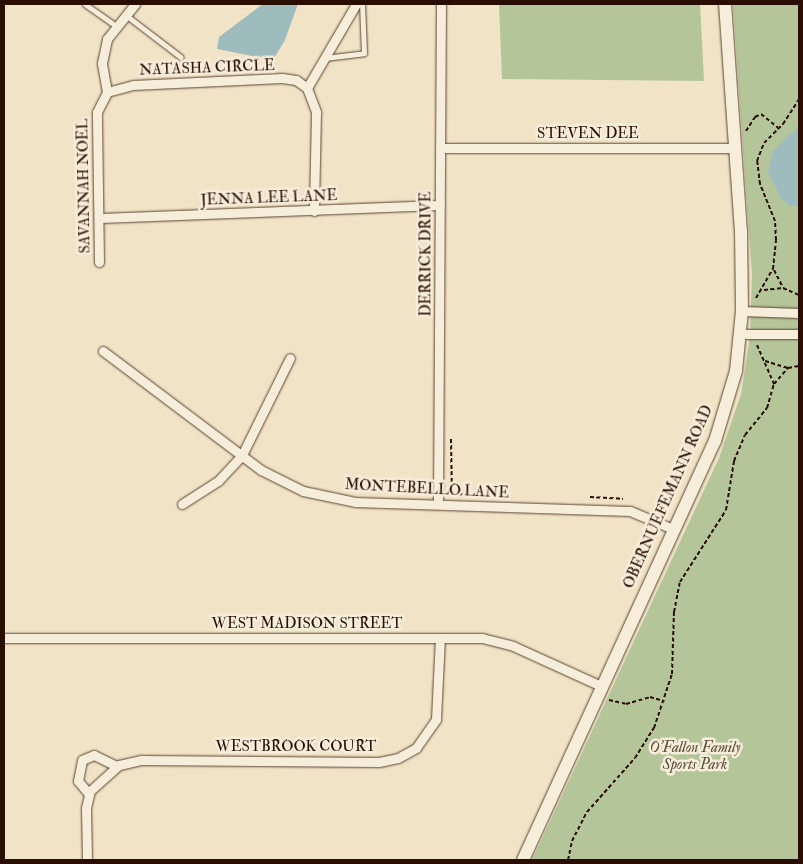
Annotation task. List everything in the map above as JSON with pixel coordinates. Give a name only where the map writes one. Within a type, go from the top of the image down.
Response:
[{"type":"street","points":[[107,92],[102,63],[104,47],[116,26],[135,4]]},
{"type":"street","points":[[314,211],[316,112],[307,88],[356,4]]},
{"type":"street","name":"DERRICK DRIVE","points":[[438,504],[441,4]]},
{"type":"street","name":"OBERNUEFEMANN ROAD","points":[[523,860],[717,433],[736,371],[742,311],[736,148],[725,4]]},
{"type":"street","name":"NATASHA CIRCLE","points":[[107,92],[133,85],[282,78],[296,80],[307,88]]},
{"type":"street","name":"SAVANNAH NOEL","points":[[99,262],[97,112],[107,92]]},
{"type":"street","name":"STEVEN DEE","points":[[440,148],[736,148]]},
{"type":"street","name":"JENNA LEE LANE","points":[[99,218],[440,205]]},
{"type":"street","points":[[742,311],[799,313]]},
{"type":"street","points":[[740,334],[799,334]]},
{"type":"street","name":"MONTEBELLO LANE","points":[[103,351],[261,470],[303,491],[355,502],[630,511],[673,529]]},
{"type":"street","points":[[182,504],[218,480],[242,455],[290,358]]},
{"type":"street","name":"WEST MADISON STREET","points":[[4,638],[440,638],[496,640],[601,686]]},
{"type":"street","name":"WESTBROOK COURT","points":[[118,766],[141,760],[379,762],[398,758],[416,748],[436,719],[440,638]]},
{"type":"street","points":[[87,860],[86,808],[89,794],[118,766],[94,755],[82,760],[78,781],[89,794]]},
{"type":"lane","points":[[85,4],[116,26]]},
{"type":"lane","points":[[325,58],[364,53],[362,4]]},
{"type":"lane","points":[[126,14],[181,57]]},
{"type":"path","points":[[756,298],[764,290],[773,269],[775,221],[760,184],[758,160],[764,143],[778,128],[799,99]]},
{"type":"path","points":[[744,131],[755,116],[761,114],[778,128]]},
{"type":"path","points":[[773,269],[783,288]]},
{"type":"path","points":[[764,290],[783,288],[799,295]]},
{"type":"path","points":[[756,344],[774,384]]},
{"type":"path","points":[[765,361],[788,368],[799,366]]},
{"type":"path","points":[[568,860],[578,827],[587,812],[635,758],[654,728],[665,701],[672,674],[674,612],[680,582],[726,510],[738,449],[766,408],[774,384],[788,368]]},
{"type":"path","points":[[451,439],[452,494],[489,494]]},
{"type":"path","points":[[590,496],[623,499]]},
{"type":"path","points":[[606,699],[626,704],[650,697],[665,701]]},
{"type":"green space","points":[[499,4],[700,4],[704,81],[502,79]]},
{"type":"green space","name":"O'Fallon Family Sports Park","points":[[733,4],[799,4],[799,860],[532,860],[719,458],[741,394],[750,336],[752,275]]},
{"type":"water","points":[[263,4],[298,4],[285,40],[273,60],[217,49],[219,37]]},
{"type":"water","points":[[799,126],[799,206],[790,206],[781,198],[768,172],[773,151]]}]
